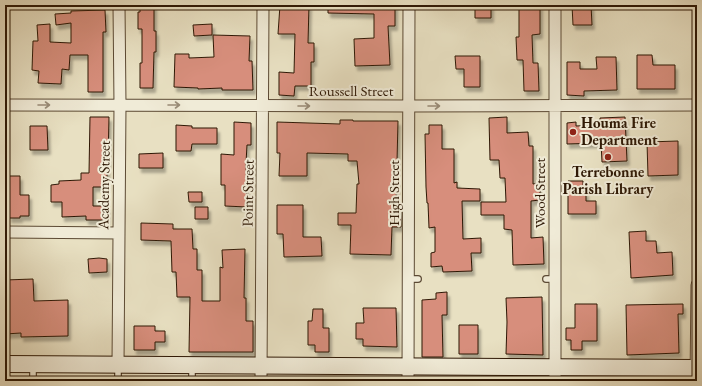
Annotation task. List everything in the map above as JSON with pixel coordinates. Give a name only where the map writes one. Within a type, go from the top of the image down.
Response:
[{"type":"main road","points":[[5,364],[118,365],[192,373],[261,374],[697,373]]},
{"type":"street","name":"Academy Street","points":[[118,365],[120,5]]},
{"type":"street","name":"Point Street","points":[[261,374],[264,106],[263,5]]},
{"type":"street","name":"High Street","points":[[408,374],[414,279],[409,5]]},
{"type":"street","name":"Wood Street","points":[[555,5],[551,279],[555,374]]},
{"type":"street","name":"Roussell Street","points":[[5,105],[697,105]]},
{"type":"street","points":[[5,232],[119,233]]},
{"type":"street","points":[[697,286],[697,373]]},
{"type":"lane","points":[[33,364],[33,381]]},
{"type":"lane","points":[[118,365],[118,381]]},
{"type":"building","points":[[140,5],[154,5],[156,52],[154,52],[153,88],[140,88],[142,29],[138,29],[138,12],[140,12]]},
{"type":"building","points":[[280,5],[309,5],[308,43],[314,43],[314,62],[311,62],[311,86],[295,86],[294,96],[279,95],[279,72],[294,73],[295,34],[278,34]]},
{"type":"building","points":[[328,5],[395,5],[395,26],[388,26],[390,65],[355,66],[354,39],[374,38],[374,14],[328,13]]},
{"type":"building","points":[[475,5],[491,5],[491,18],[475,18]]},
{"type":"building","points":[[519,5],[540,5],[540,34],[532,35],[533,63],[538,63],[539,91],[524,91],[523,60],[517,60],[516,37],[519,37]]},
{"type":"building","points":[[572,5],[591,5],[592,25],[573,25]]},
{"type":"building","points":[[105,10],[106,32],[103,32],[103,92],[88,92],[88,55],[70,55],[69,70],[62,69],[61,84],[38,83],[39,71],[32,70],[33,41],[38,41],[37,25],[50,24],[50,42],[71,43],[71,23],[56,25],[55,14],[71,13],[71,11]]},
{"type":"building","points":[[212,24],[212,35],[194,36],[193,25]]},
{"type":"building","points":[[213,35],[250,36],[249,61],[252,61],[253,90],[174,87],[175,54],[189,54],[189,58],[214,57]]},
{"type":"building","points":[[637,55],[652,55],[653,65],[675,65],[675,89],[637,89]]},
{"type":"building","points":[[455,56],[480,56],[480,87],[464,87],[464,69],[456,69]]},
{"type":"building","points":[[596,57],[616,57],[617,90],[584,91],[584,96],[567,95],[567,62],[580,62],[580,69],[597,69]]},
{"type":"building","points":[[90,117],[109,117],[107,187],[93,187],[93,206],[107,206],[107,220],[86,220],[86,216],[62,217],[62,202],[51,202],[51,185],[59,184],[59,181],[81,180],[81,173],[89,173]]},
{"type":"building","points":[[507,117],[507,133],[528,132],[529,146],[533,146],[533,184],[540,183],[540,200],[531,201],[531,238],[543,237],[544,264],[513,265],[512,230],[504,229],[504,215],[481,215],[481,202],[506,202],[505,178],[500,178],[499,160],[490,160],[489,118]]},
{"type":"building","points":[[625,117],[627,161],[602,162],[601,143],[567,144],[567,123],[576,122],[576,126],[600,125],[600,118]]},
{"type":"building","points":[[340,120],[398,121],[396,202],[400,202],[401,227],[392,227],[391,255],[350,254],[351,225],[338,225],[338,213],[356,213],[357,184],[359,184],[357,161],[348,161],[348,154],[307,153],[307,176],[279,176],[280,153],[277,153],[277,122],[340,124]]},
{"type":"building","points":[[234,122],[251,123],[251,145],[247,145],[246,163],[247,207],[225,206],[225,185],[221,185],[221,154],[234,155]]},
{"type":"building","points":[[176,125],[192,126],[192,128],[217,128],[217,144],[192,144],[191,151],[176,151]]},
{"type":"building","points":[[429,125],[442,125],[442,149],[454,149],[454,183],[457,182],[457,188],[480,189],[480,201],[462,201],[463,239],[481,238],[481,253],[471,253],[472,271],[443,272],[442,266],[431,267],[431,253],[435,252],[435,227],[429,228],[426,187],[425,134],[429,134]]},
{"type":"building","points":[[30,126],[47,126],[48,150],[30,150]]},
{"type":"building","points":[[678,141],[678,175],[648,176],[647,142]]},
{"type":"building","points":[[163,153],[163,168],[139,168],[139,154]]},
{"type":"building","points":[[5,176],[20,176],[20,195],[29,195],[29,216],[9,218],[9,208],[5,208]]},
{"type":"building","points":[[568,181],[583,181],[583,192],[586,192],[586,201],[596,201],[596,214],[568,214]]},
{"type":"building","points":[[188,192],[202,192],[202,202],[189,202]]},
{"type":"building","points":[[277,205],[303,205],[303,237],[321,237],[322,256],[284,257],[283,234],[277,234]]},
{"type":"building","points":[[195,207],[208,207],[208,219],[195,219]]},
{"type":"building","points":[[141,223],[173,224],[173,229],[192,229],[193,249],[197,249],[197,270],[202,270],[202,301],[220,301],[220,267],[223,268],[222,250],[245,249],[244,298],[246,298],[246,321],[253,321],[253,352],[189,352],[190,297],[177,297],[176,272],[172,272],[171,241],[141,240]]},
{"type":"building","points":[[646,231],[646,241],[656,241],[657,253],[672,252],[673,275],[631,278],[629,232]]},
{"type":"building","points":[[88,259],[107,259],[107,272],[89,273]]},
{"type":"building","points":[[33,279],[34,301],[68,300],[68,336],[21,337],[21,333],[5,334],[5,280]]},
{"type":"building","points":[[447,292],[447,315],[442,315],[443,357],[422,357],[422,300],[436,299],[436,293]]},
{"type":"building","points":[[542,297],[543,355],[506,354],[506,298]]},
{"type":"building","points":[[575,304],[597,304],[597,341],[582,341],[582,350],[571,350],[571,340],[566,340],[566,328],[575,328]]},
{"type":"building","points":[[683,304],[683,314],[678,314],[679,353],[627,355],[626,305]]},
{"type":"building","points":[[363,308],[396,308],[397,347],[363,346],[363,339],[356,339],[356,323],[364,323]]},
{"type":"building","points":[[313,309],[323,309],[323,328],[329,328],[329,352],[315,352],[315,345],[308,345],[308,321],[312,321]]},
{"type":"building","points":[[459,325],[478,325],[478,354],[459,354]]},
{"type":"building","points":[[134,326],[155,326],[155,331],[165,331],[165,342],[155,342],[155,350],[134,350]]},
{"type":"place","name":"Houma Fire Department","points":[[573,132]]},
{"type":"place","name":"Terrebonne Parish Library","points":[[608,157]]}]
